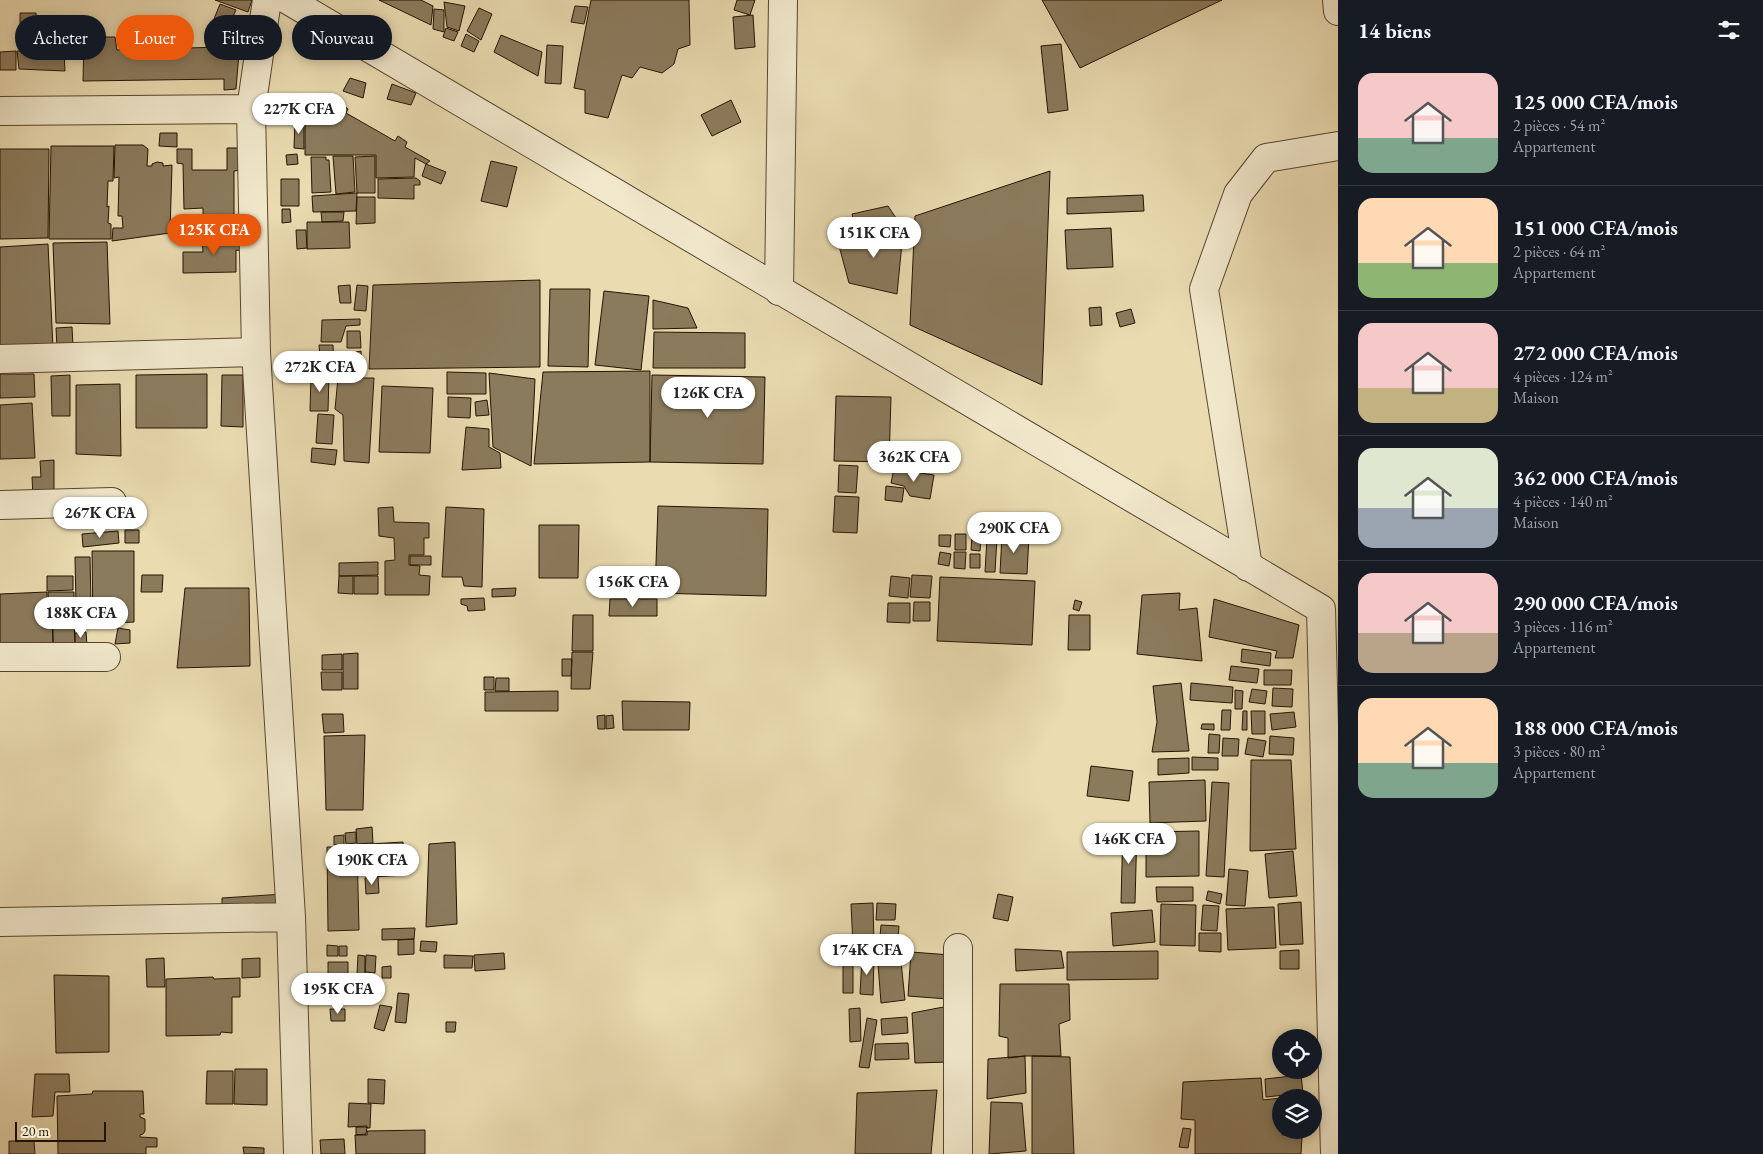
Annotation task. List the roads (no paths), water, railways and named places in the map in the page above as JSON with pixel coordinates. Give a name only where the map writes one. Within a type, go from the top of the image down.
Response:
[{"type":"street","points":[[267,0],[251,109],[256,352],[291,917],[298,1154]]},
{"type":"street","points":[[288,0],[1321,609],[1334,1154]]},
{"type":"street","points":[[779,291],[783,0]]},
{"type":"street","points":[[1337,0],[1338,11]]},
{"type":"street","points":[[0,111],[251,109]]},
{"type":"street","points":[[1248,566],[1204,289],[1238,194],[1266,158],[1338,146]]},
{"type":"street","points":[[0,359],[256,352]]},
{"type":"street","points":[[0,504],[112,502]]},
{"type":"street","points":[[0,656],[106,657]]},
{"type":"street","points":[[0,922],[291,917]]},
{"type":"street","points":[[958,948],[958,1154]]}]
